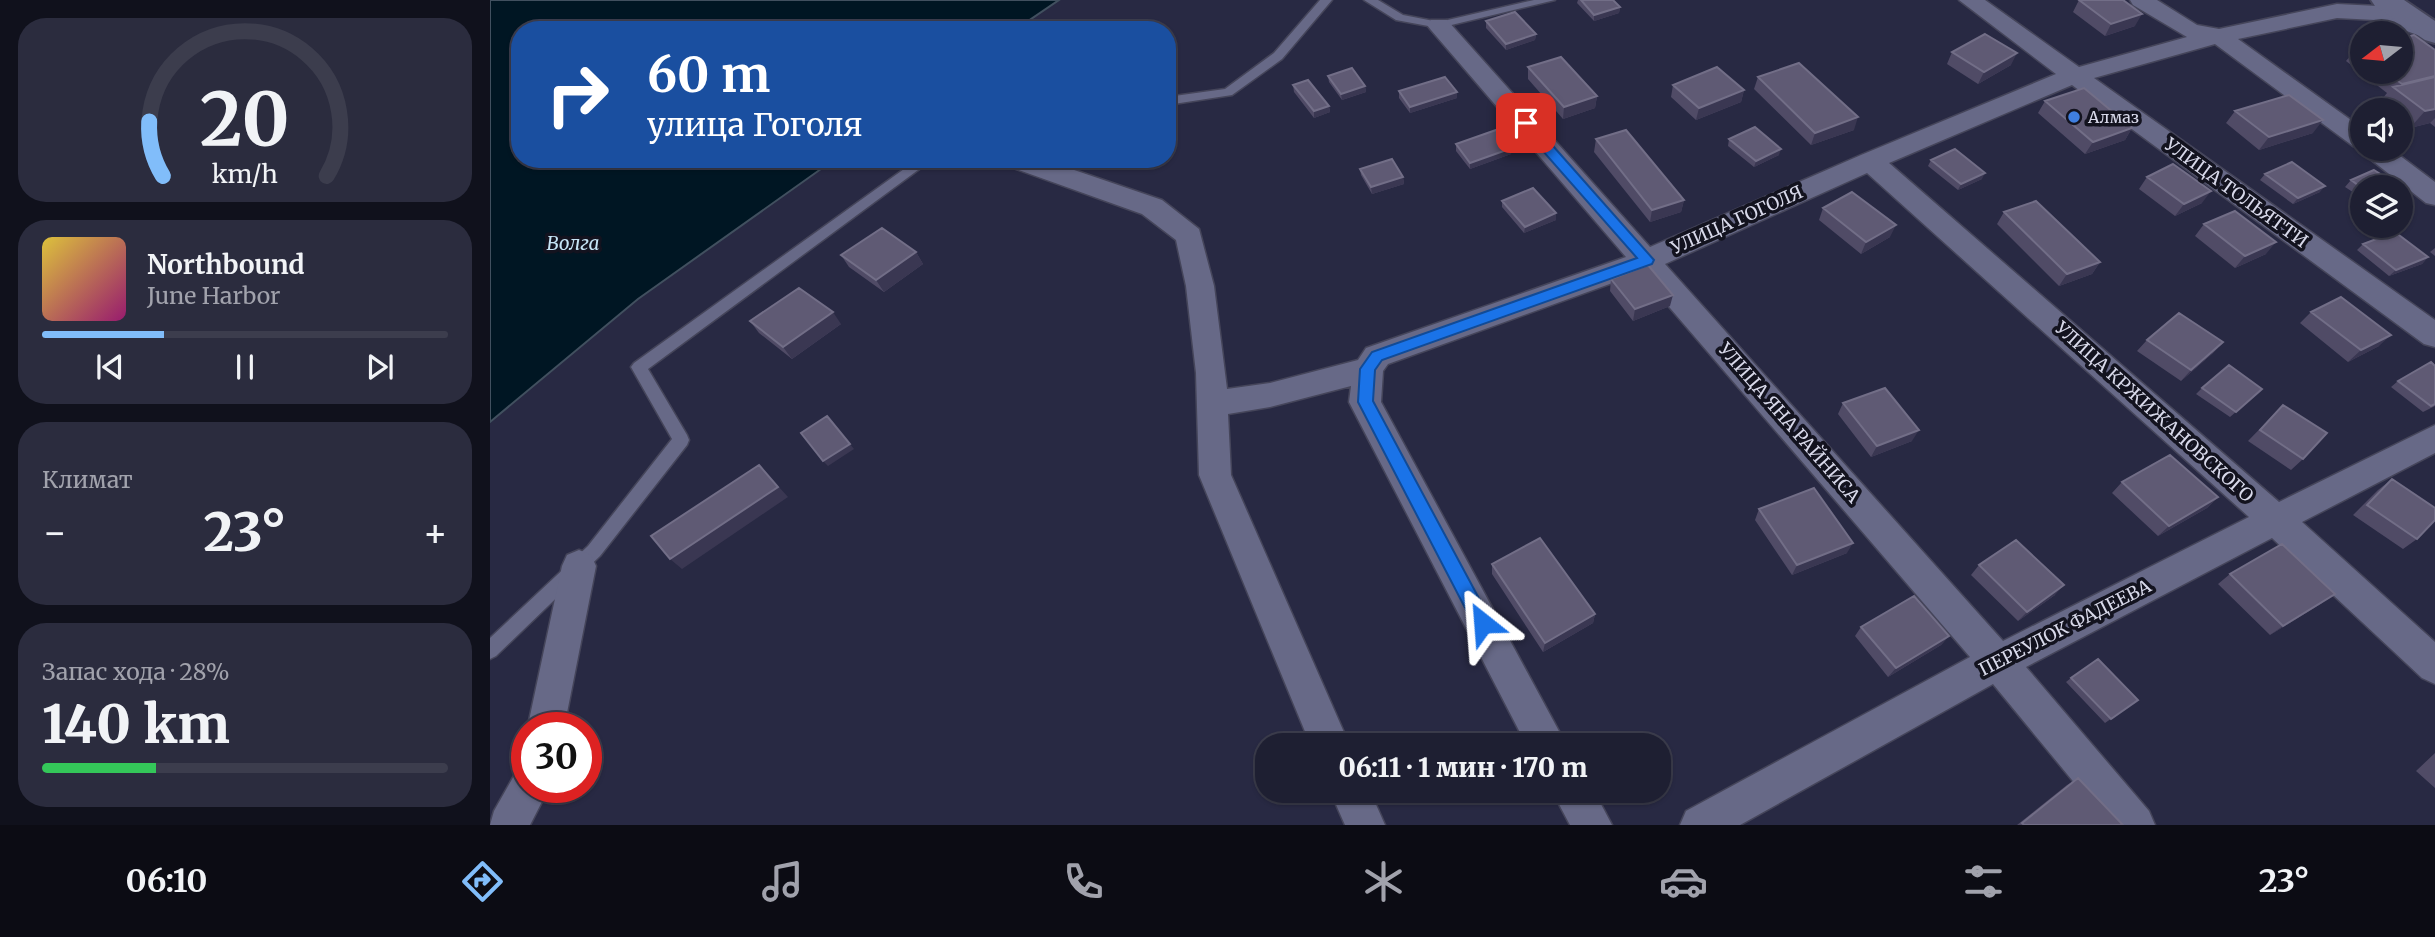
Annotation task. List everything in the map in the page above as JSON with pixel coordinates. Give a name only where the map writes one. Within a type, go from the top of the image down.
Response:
[{"type":"street","name":"УЛИЦА ТОЛЬЯТТИ","points":[[1970,0],[2435,336]]},
{"type":"street","points":[[2141,0],[2190,31],[2219,36],[2350,131]]},
{"type":"street","points":[[2385,0],[2435,34]]},
{"type":"street","name":"УЛИЦА ГОГОЛЯ","points":[[1368,369],[1377,356],[1647,260],[1870,161],[2073,76],[2219,36],[2337,11],[2378,13],[2435,34]]},
{"type":"street","name":"УЛИЦА ЯНА РАЙНИСА","points":[[1439,25],[1998,662],[2135,825]]},
{"type":"street","name":"УЛИЦА КРЖИЖАНОВСКОГО","points":[[1870,161],[2275,519],[2435,666]]},
{"type":"street","points":[[2390,161],[2435,196]]},
{"type":"street","points":[[1040,168],[1152,207],[1189,236],[1200,286],[1213,404],[1215,475],[1325,733]]},
{"type":"street","points":[[1213,404],[1270,395],[1368,369],[1366,402],[1541,733]]},
{"type":"street","name":"ПЕРЕУЛОК ФАДЕЕВА","points":[[1700,825],[1998,662],[2435,438]]},
{"type":"street","points":[[548,712],[579,566]]},
{"type":"street","points":[[508,825],[520,803]]},
{"type":"street","points":[[1355,803],[1365,825]]},
{"type":"street","points":[[1579,803],[1592,825]]},
{"type":"lane","points":[[1176,100],[1228,92],[1278,56],[1326,0]]},
{"type":"lane","points":[[1370,0],[1400,18],[1439,25],[1549,0]]},
{"type":"lane","points":[[490,650],[594,551],[681,440],[639,367],[915,168]]},
{"type":"water","name":"Волга","points":[[490,0],[1059,0],[1028,21],[511,21],[511,168],[822,168],[638,299],[490,422]]},
{"type":"building","points":[[1581,0],[1613,0],[1620,7],[1594,15]]},
{"type":"building","points":[[2079,0],[2123,0],[2142,14],[2111,24]]},
{"type":"building","points":[[1515,12],[1536,34],[1506,44],[1486,21]]},
{"type":"building","points":[[1985,34],[2017,53],[1984,72],[1952,52]]},
{"type":"building","points":[[2413,35],[2435,50],[2435,76],[2413,81]]},
{"type":"building","points":[[1561,57],[1597,96],[1564,107],[1528,67]]},
{"type":"building","points":[[1799,63],[1858,117],[1815,133],[1758,77]]},
{"type":"building","points":[[1717,67],[1744,90],[1699,108],[1673,85]]},
{"type":"building","points":[[1352,68],[1365,86],[1341,94],[1328,76]]},
{"type":"building","points":[[1445,77],[1457,92],[1410,107],[1399,91]]},
{"type":"building","points":[[2435,77],[2435,109],[2425,111],[2413,102],[2413,98],[2408,98],[2393,87]]},
{"type":"building","points":[[1308,80],[1329,106],[1314,111],[1293,85]]},
{"type":"building","points":[[2084,88],[2132,128],[2093,142],[2045,101]]},
{"type":"building","points":[[2289,95],[2323,120],[2269,137],[2235,111]]},
{"type":"building","points":[[1755,127],[1781,149],[1756,161],[1729,139]]},
{"type":"building","points":[[1496,130],[1512,148],[1470,163],[1456,144]]},
{"type":"building","points":[[1626,130],[1684,200],[1652,210],[1596,139]]},
{"type":"building","points":[[1955,149],[1985,173],[1961,184],[1931,160]]},
{"type":"building","points":[[1392,159],[1403,177],[1371,187],[1360,169]]},
{"type":"building","points":[[2292,162],[2325,186],[2298,198],[2265,174]]},
{"type":"building","points":[[2173,164],[2211,191],[2184,204],[2147,177]]},
{"type":"building","points":[[2374,170],[2382,175],[2362,175]]},
{"type":"building","points":[[1533,188],[1556,213],[1525,227],[1502,201]]},
{"type":"building","points":[[1852,192],[1896,225],[1866,242],[1823,208]]},
{"type":"building","points":[[2036,201],[2100,262],[2067,274],[2004,212]]},
{"type":"building","points":[[2235,211],[2276,242],[2245,256],[2204,224]]},
{"type":"building","points":[[882,228],[916,252],[876,280],[841,255]]},
{"type":"building","points":[[2379,238],[2403,238],[2428,257],[2396,270],[2363,244]]},
{"type":"building","points":[[1648,265],[1673,295],[1635,309],[1611,279]]},
{"type":"building","points":[[799,288],[833,312],[783,347],[750,321]]},
{"type":"building","points":[[2341,297],[2391,335],[2361,350],[2311,312]]},
{"type":"building","points":[[2179,313],[2223,342],[2191,370],[2147,340]]},
{"type":"building","points":[[2431,362],[2435,366],[2435,404],[2431,406],[2398,381]]},
{"type":"building","points":[[2229,365],[2262,389],[2236,412],[2202,388]]},
{"type":"building","points":[[1885,388],[1919,430],[1877,446],[1843,403]]},
{"type":"building","points":[[2283,405],[2327,433],[2303,459],[2260,430]]},
{"type":"building","points":[[827,416],[850,444],[823,461],[801,433]]},
{"type":"building","points":[[2170,455],[2218,497],[2169,526],[2122,482]]},
{"type":"building","points":[[759,465],[778,487],[670,559],[651,536]]},
{"type":"building","points":[[2392,479],[2435,508],[2435,520],[2417,539],[2367,505]]},
{"type":"building","points":[[1814,488],[1853,543],[1797,565],[1759,509]]},
{"type":"building","points":[[1540,538],[1595,614],[1545,643],[1492,564]]},
{"type":"building","points":[[2016,540],[2064,585],[2027,612],[1979,565]]},
{"type":"building","points":[[2282,544],[2335,594],[2283,626],[2230,574]]},
{"type":"building","points":[[1914,596],[1949,636],[1896,668],[1861,627]]},
{"type":"building","points":[[2098,659],[2138,700],[2111,719],[2071,678]]},
{"type":"building","points":[[2078,778],[2123,825],[2022,823]]},
{"type":"place","name":"Алмаз","points":[[2074,117]]},
{"type":"route","points":[[1483,623],[1366,402],[1368,369],[1377,356],[1647,260],[1526,123]]}]
